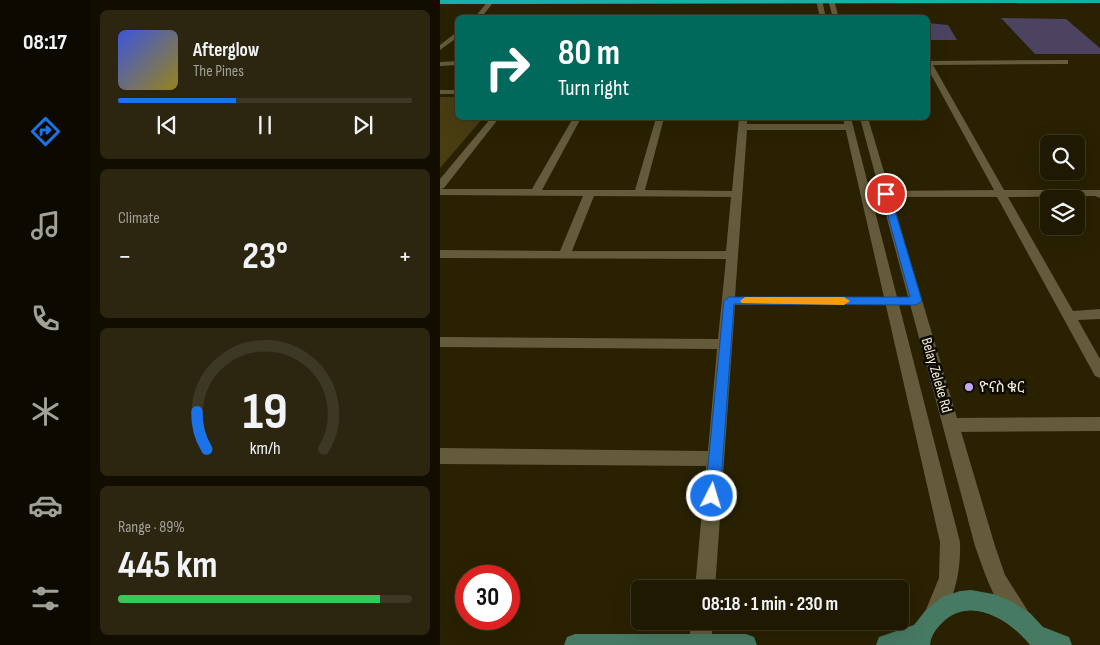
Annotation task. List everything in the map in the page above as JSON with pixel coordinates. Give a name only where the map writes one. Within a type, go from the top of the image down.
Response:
[{"type":"highway","points":[[440,2],[832,3],[1100,1]]},
{"type":"highway","points":[[440,6],[490,2]]},
{"type":"highway","points":[[832,3],[1100,6]]},
{"type":"main road","points":[[887,645],[920,640],[936,612],[947,605],[963,600],[980,601],[997,606],[1014,614],[1035,635],[1061,645]]},
{"type":"main road","points":[[575,645],[746,645]]},
{"type":"street","points":[[479,15],[490,2]]},
{"type":"street","points":[[440,48],[455,36]]},
{"type":"street","points":[[930,63],[1065,62]]},
{"type":"street","points":[[440,64],[455,64]]},
{"type":"street","points":[[930,67],[1100,372]]},
{"type":"street","points":[[440,92],[455,92]]},
{"type":"street","points":[[440,186],[493,120]]},
{"type":"street","points":[[535,193],[576,120]]},
{"type":"street","points":[[639,194],[659,120]]},
{"type":"street","points":[[706,580],[743,122],[866,122]]},
{"type":"street","name":"Belay Zeleke Rd","points":[[849,122],[950,542],[952,567],[948,588],[936,612]]},
{"type":"street","name":"Belay Zeleke Rd","points":[[866,122],[985,546],[997,580],[1035,635]]},
{"type":"street","points":[[440,192],[737,194]]},
{"type":"street","points":[[886,194],[999,192],[1098,193],[1100,195]]},
{"type":"street","points":[[564,255],[590,193]]},
{"type":"street","points":[[440,254],[732,256]]},
{"type":"street","points":[[729,301],[916,301]]},
{"type":"street","points":[[1070,316],[1100,314]]},
{"type":"street","points":[[440,342],[725,344]]},
{"type":"street","points":[[951,425],[1100,424]]},
{"type":"street","points":[[440,456],[716,459]]},
{"type":"street","points":[[700,644],[701,630]]},
{"type":"shaded area","points":[[440,97],[455,97],[455,120],[481,120],[440,168]]},
{"type":"building","points":[[1001,18],[1066,19],[1100,48],[1100,54],[1035,54]]},
{"type":"building","points":[[930,23],[948,25],[957,40],[930,40]]},
{"type":"slow traffic","points":[[745,301],[844,301]]},
{"type":"place","name":"ዮናስ ቁር","points":[[969,387]]},
{"type":"route","points":[[712,496],[729,301],[916,301],[886,194]]}]
